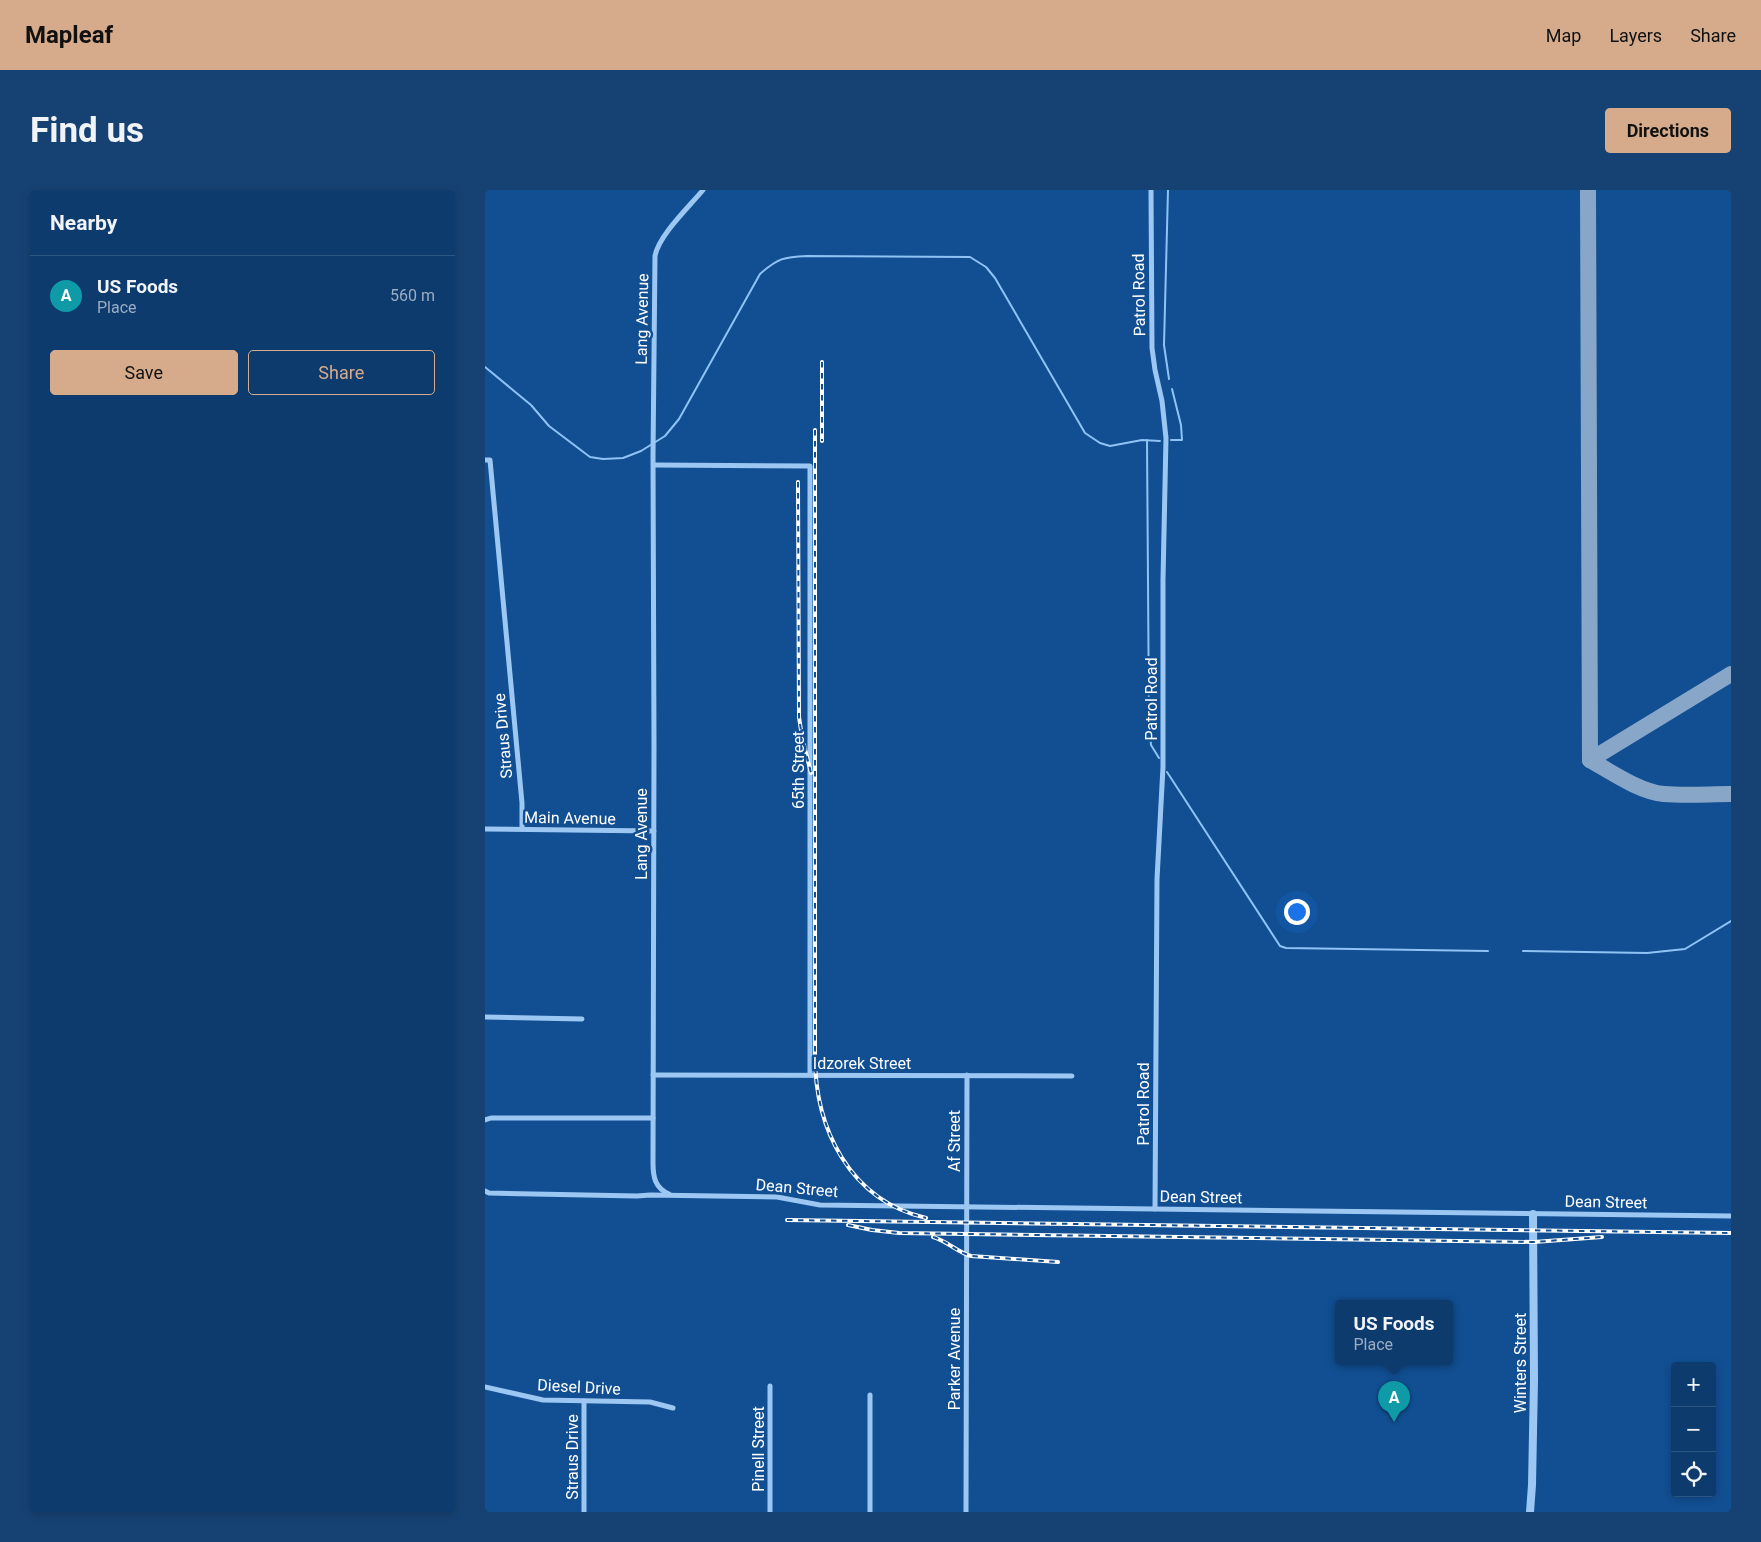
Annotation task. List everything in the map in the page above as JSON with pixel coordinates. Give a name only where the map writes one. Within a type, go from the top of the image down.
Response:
[{"type":"street","name":"Lang Avenue","points":[[671,1195],[661,1190],[654,1179],[653,1118],[653,433],[656,250],[663,238],[703,190]]},
{"type":"street","name":"Patrol Road","points":[[1151,190],[1152,348],[1162,400],[1166,438],[1163,580],[1163,767],[1157,886],[1155,1209]]},
{"type":"street","name":"Straus Drive","points":[[488,460],[522,802],[523,829]]},
{"type":"street","name":"65th Street","points":[[654,465],[810,466],[810,1075]]},
{"type":"street","name":"Main Avenue","points":[[485,829],[654,831]]},
{"type":"street","points":[[485,1017],[582,1019]]},
{"type":"street","name":"Idzorek Street","points":[[653,1075],[1071,1076]]},
{"type":"street","name":"Af Street","points":[[966,1206],[967,1075]]},
{"type":"street","points":[[485,1120],[491,1118],[653,1118]]},
{"type":"street","name":"Dean Street","points":[[485,1191],[489,1193],[617,1196],[777,1197],[820,1205],[1731,1216]]},
{"type":"street","name":"Parker Avenue","points":[[966,1206],[966,1512]]},
{"type":"street","name":"Winters Street","points":[[1530,1512],[1534,1380],[1533,1214]]},
{"type":"street","name":"Pinell Street","points":[[770,1386],[770,1512]]},
{"type":"street","name":"Diesel Drive","points":[[485,1387],[543,1400],[650,1402],[673,1408]]},
{"type":"street","points":[[870,1395],[870,1512]]},
{"type":"street","name":"Straus Drive","points":[[584,1401],[584,1512]]},
{"type":"waterway","points":[[1168,190],[1164,345],[1169,379]]},
{"type":"waterway","points":[[485,367],[531,405],[549,426],[590,457],[603,459],[623,458],[641,451],[665,436],[679,419],[760,274],[777,262],[787,258],[807,256],[970,257],[986,267],[995,278],[1085,433],[1100,443],[1110,446],[1142,440],[1160,441]]},
{"type":"waterway","points":[[1171,440],[1182,440],[1181,425],[1172,389]]},
{"type":"waterway","points":[[1147,440],[1149,723],[1151,745],[1159,758]]},
{"type":"waterway","points":[[1167,772],[1280,946],[1286,948],[1488,951]]},
{"type":"waterway","points":[[1523,951],[1647,953],[1685,949],[1731,921]]},
{"type":"taxiway","points":[[1588,190],[1590,760]]},
{"type":"taxiway","points":[[1590,760],[1731,674]]},
{"type":"taxiway","points":[[1590,760],[1645,790],[1681,795],[1731,794]]},
{"type":"railway","points":[[822,362],[822,441]]},
{"type":"railway","points":[[815,430],[815,1056],[817,1083],[822,1109],[830,1134],[842,1157],[857,1178],[876,1195],[899,1209],[926,1218]]},
{"type":"railway","points":[[798,482],[799,717],[811,773]]},
{"type":"railway","points":[[787,1220],[1731,1233]]},
{"type":"railway","points":[[848,1225],[899,1233],[1534,1242],[1602,1237]]},
{"type":"railway","points":[[933,1237],[971,1256],[1058,1262]]},
{"type":"place","name":"US Foods","points":[[1394,1422]]}]
